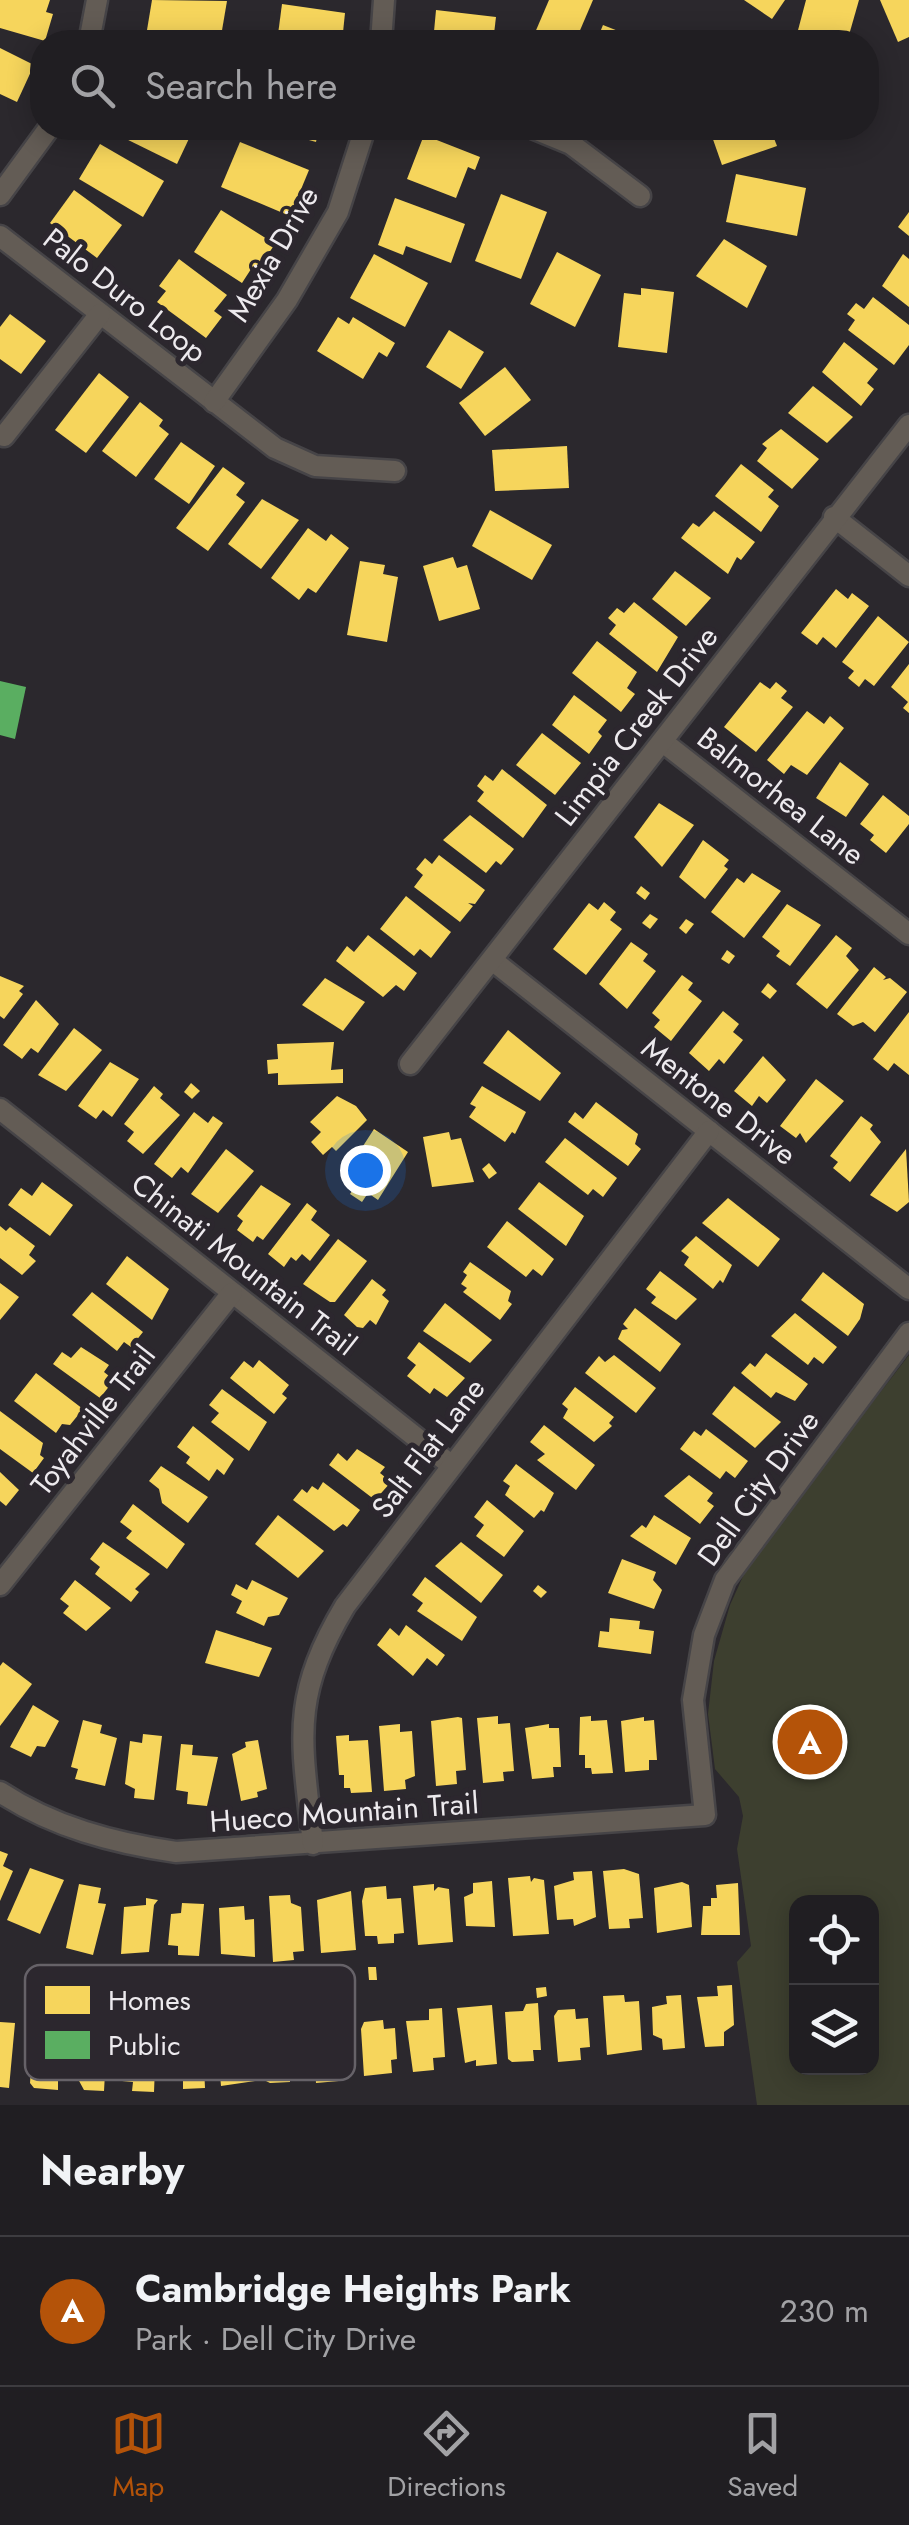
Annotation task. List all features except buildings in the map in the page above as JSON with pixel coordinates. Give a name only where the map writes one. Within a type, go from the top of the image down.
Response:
[{"type":"street","points":[[91,30],[97,0]]},
{"type":"street","points":[[382,30],[384,0]]},
{"type":"street","points":[[0,194],[40,140]]},
{"type":"street","name":"Mexia Drive","points":[[214,402],[287,300],[338,212],[361,140]]},
{"type":"street","points":[[561,140],[640,196]]},
{"type":"street","name":"Palo Duro Loop","points":[[0,236],[275,448],[315,466],[395,471]]},
{"type":"street","points":[[4,436],[100,314]]},
{"type":"street","name":"Limpia Creek Drive","points":[[410,1064],[909,424]]},
{"type":"street","points":[[834,517],[909,576]]},
{"type":"street","name":"Balmorhea Lane","points":[[663,742],[909,934]]},
{"type":"street","name":"Mentone Drive","points":[[492,960],[909,1289]]},
{"type":"street","name":"Chinati Mountain Trail","points":[[4,1121],[232,1292],[452,1465]]},
{"type":"street","name":"Salt Flat Lane","points":[[313,1844],[302,1744],[306,1690],[345,1606],[709,1131]]},
{"type":"street","name":"Toyahville Trail","points":[[0,1585],[232,1292]]},
{"type":"street","name":"Dell City Drive","points":[[704,1815],[694,1700],[704,1635],[725,1580],[909,1333]]},
{"type":"street","name":"Hueco Mountain Trail","points":[[0,1792],[28,1810],[126,1845],[176,1852],[221,1852],[704,1815]]},
{"type":"green space","points":[[909,1355],[909,2105],[757,2105],[737,1962],[751,1946],[737,1849],[743,1816],[739,1797],[715,1769],[708,1714],[714,1661],[730,1605],[749,1563]]},
{"type":"place","name":"Cambridge Heights Park","points":[[810,1742]]}]
